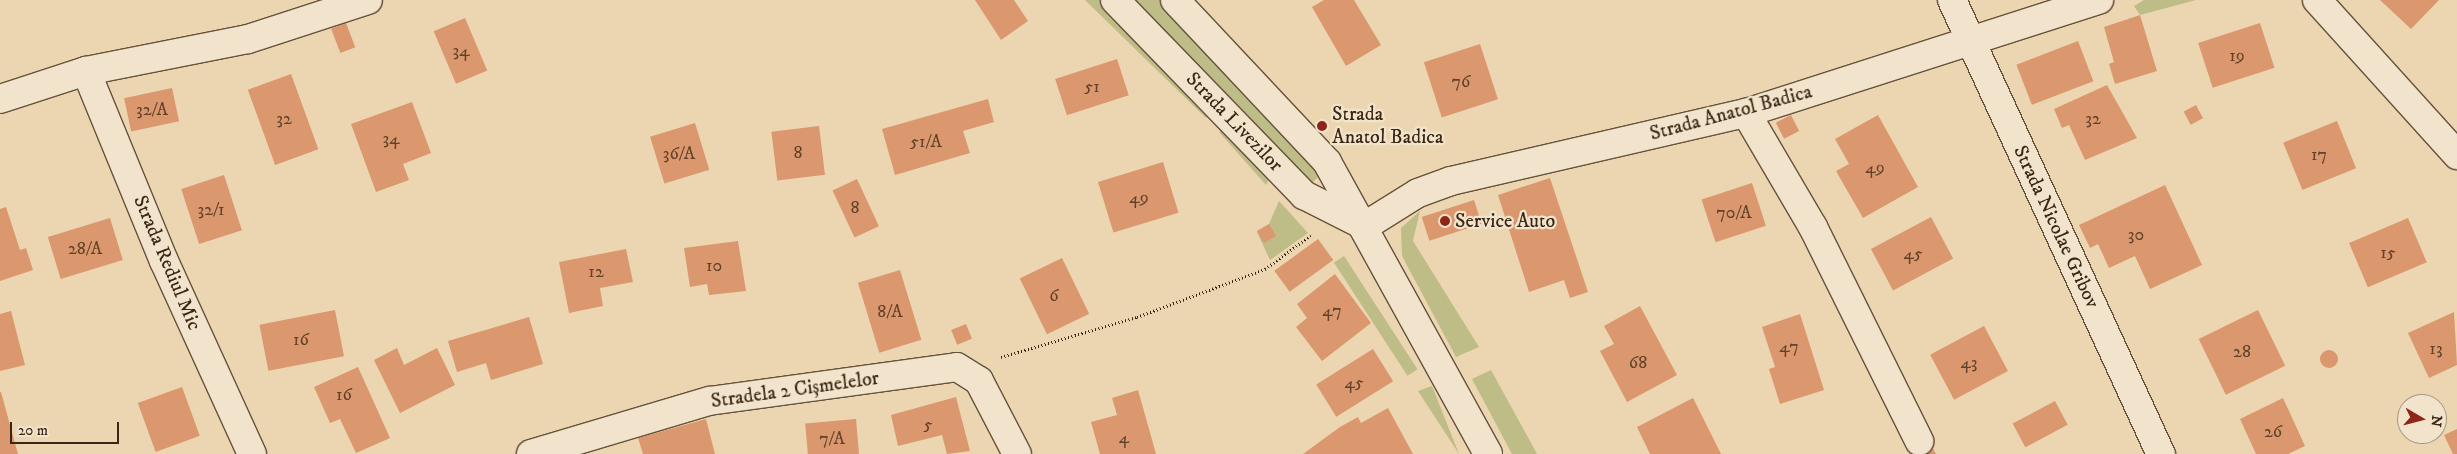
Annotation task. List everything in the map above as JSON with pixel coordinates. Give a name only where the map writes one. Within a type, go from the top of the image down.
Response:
[{"type":"street","points":[[0,99],[86,71],[248,39],[368,0]]},
{"type":"street","name":"Strada Livezilor","points":[[1115,0],[1304,195],[1365,226]]},
{"type":"street","name":"Strada Livezilor","points":[[1175,0],[1327,162],[1365,226],[1488,454]]},
{"type":"street","name":"Strada Nicolae Gribov","points":[[1952,0],[2161,454]]},
{"type":"street","name":"Strada Anatol Badica","points":[[1365,226],[1418,193],[1451,181],[1746,113],[1973,43],[2099,0]]},
{"type":"street","points":[[2317,0],[2457,155]]},
{"type":"street","name":"Strada Rediul Mic","points":[[86,71],[164,262],[252,454]]},
{"type":"street","points":[[1746,113],[1813,227],[1919,441]]},
{"type":"street","name":"Stradela 2 Cișmelelor","points":[[531,454],[709,401],[957,367],[972,372]]},
{"type":"street","points":[[972,372],[1017,454]]},
{"type":"path","points":[[972,372],[980,363],[1137,317],[1265,269],[1310,238],[1313,228],[1304,195]]},
{"type":"shaded area","points":[[1085,0],[1104,0],[1214,111],[1206,118]]},
{"type":"shaded area","points":[[1136,0],[1161,0],[1240,80],[1319,176],[1311,184]]},
{"type":"shaded area","points":[[2144,0],[2196,0],[2140,15],[2134,6]]},
{"type":"shaded area","points":[[1229,127],[1272,173],[1266,185],[1219,132]]},
{"type":"shaded area","points":[[1279,201],[1308,233],[1270,260],[1257,232],[1269,224]]},
{"type":"shaded area","points":[[1420,211],[1413,241],[1479,347],[1456,357],[1402,256],[1401,228]]},
{"type":"shaded area","points":[[1344,256],[1418,369],[1407,376],[1334,263]]},
{"type":"shaded area","points":[[1491,370],[1537,454],[1512,454],[1472,379]]},
{"type":"shaded area","points":[[1432,386],[1459,454],[1418,391]]},
{"type":"building","points":[[975,0],[1014,0],[1028,21],[1001,40]]},
{"type":"building","points":[[1324,0],[1354,0],[1381,45],[1346,66],[1312,7]]},
{"type":"building","points":[[2380,0],[2439,0],[2411,29]]},
{"type":"building","points":[[2140,15],[2157,71],[2115,84],[2109,64],[2114,62],[2104,27]]},
{"type":"building","points":[[465,18],[487,70],[456,84],[434,31]]},
{"type":"building","points":[[346,23],[355,47],[340,53],[331,29]]},
{"type":"building","points":[[2260,23],[2275,68],[2213,88],[2198,43]]},
{"type":"building","points":[[2078,41],[2093,81],[2032,105],[2016,65]]},
{"type":"building","points":[[1480,44],[1498,99],[1442,117],[1424,62]]},
{"type":"building","points":[[1117,59],[1129,95],[1067,115],[1055,79]]},
{"type":"building","points":[[291,74],[318,149],[275,165],[248,90]]},
{"type":"building","points":[[2107,85],[2137,138],[2085,160],[2069,125],[2062,128],[2054,109]]},
{"type":"building","points":[[172,88],[179,121],[131,131],[124,98]]},
{"type":"building","points":[[988,99],[994,122],[963,131],[970,153],[895,175],[882,129]]},
{"type":"building","points":[[412,102],[431,153],[403,164],[409,180],[376,192],[351,124]]},
{"type":"building","points":[[2196,105],[2203,118],[2191,125],[2184,112]]},
{"type":"building","points":[[1791,115],[1799,131],[1784,139],[1776,123]]},
{"type":"building","points":[[1878,115],[1918,187],[1863,218],[1836,171],[1849,164],[1835,139]]},
{"type":"building","points":[[2337,121],[2356,168],[2302,190],[2283,143]]},
{"type":"building","points":[[695,123],[709,170],[664,184],[650,137]]},
{"type":"building","points":[[819,126],[825,175],[777,180],[771,132]]},
{"type":"building","points":[[1163,162],[1178,213],[1113,233],[1098,182]]},
{"type":"building","points":[[224,175],[242,230],[199,244],[181,189]]},
{"type":"building","points":[[1550,178],[1588,292],[1570,298],[1564,280],[1529,292],[1498,195]]},
{"type":"building","points":[[857,179],[879,226],[855,238],[833,190]]},
{"type":"building","points":[[1752,183],[1766,226],[1715,242],[1702,199]]},
{"type":"building","points":[[2165,185],[2202,265],[2150,289],[2135,256],[2109,268],[2098,244],[2090,248],[2079,225]]},
{"type":"building","points":[[1474,200],[1482,224],[1429,241],[1422,217]]},
{"type":"building","points":[[6,207],[20,250],[26,248],[33,270],[0,281],[0,209]]},
{"type":"building","points":[[1931,217],[1953,258],[1893,290],[1871,249]]},
{"type":"building","points":[[110,218],[123,260],[61,279],[48,237]]},
{"type":"building","points":[[2408,218],[2427,262],[2368,287],[2349,243]]},
{"type":"building","points":[[1269,224],[1276,236],[1264,243],[1257,231]]},
{"type":"building","points":[[1318,239],[1333,260],[1290,292],[1274,271]]},
{"type":"building","points":[[738,241],[746,291],[709,295],[707,284],[690,287],[684,248]]},
{"type":"building","points":[[626,249],[633,282],[600,288],[603,306],[569,313],[559,262]]},
{"type":"building","points":[[1062,258],[1089,314],[1047,334],[1020,279]]},
{"type":"building","points":[[900,270],[921,340],[879,353],[858,283]]},
{"type":"building","points":[[1335,274],[1371,323],[1322,361],[1296,327],[1307,318],[1297,304]]},
{"type":"building","points":[[1640,306],[1677,375],[1627,402],[1600,351],[1614,344],[1604,326]]},
{"type":"building","points":[[335,310],[344,356],[268,371],[259,325]]},
{"type":"building","points":[[2258,310],[2285,366],[2226,395],[2199,339]]},
{"type":"building","points":[[11,311],[25,365],[0,371],[0,314]]},
{"type":"building","points":[[2454,312],[2457,365],[2429,378],[2408,333]]},
{"type":"building","points":[[1800,314],[1824,390],[1780,404],[1769,369],[1775,367],[1762,327]]},
{"type":"building","points":[[529,317],[543,364],[491,380],[486,363],[457,372],[448,341]]},
{"type":"building","points":[[966,324],[972,339],[957,345],[951,330]]},
{"type":"building","points":[[1984,326],[2008,371],[1954,400],[1930,355]]},
{"type":"building","points":[[397,348],[404,365],[437,348],[455,385],[400,413],[374,360]]},
{"type":"building","points":[[1373,349],[1393,381],[1336,417],[1316,385]]},
{"type":"building","points":[[2329,350],[2335,353],[2338,359],[2335,365],[2329,368],[2323,365],[2320,359],[2323,353]]},
{"type":"building","points":[[358,367],[390,438],[356,453],[340,419],[330,423],[314,387]]},
{"type":"building","points":[[182,387],[200,436],[156,452],[138,403]]},
{"type":"building","points":[[1138,390],[1156,454],[1100,454],[1091,422],[1117,415],[1112,398]]},
{"type":"building","points":[[1,392],[18,454],[0,454]]},
{"type":"building","points":[[956,397],[970,451],[947,454],[942,435],[898,446],[891,415]]},
{"type":"building","points":[[1693,398],[1721,454],[1650,454],[1637,427]]},
{"type":"building","points":[[2283,398],[2305,446],[2288,454],[2256,454],[2240,419]]},
{"type":"building","points":[[2055,401],[2068,425],[2025,447],[2013,424]]},
{"type":"building","points":[[1388,408],[1413,454],[1303,454],[1340,427],[1358,417],[1361,423]]},
{"type":"building","points":[[706,419],[715,454],[643,454],[638,438]]},
{"type":"building","points":[[856,419],[859,454],[808,454],[805,423]]},
{"type":"building","points":[[2457,429],[2457,454],[2453,454],[2447,441],[2447,434]]},
{"type":"building","points":[[1931,445],[1936,454],[1914,454]]},
{"type":"place","name":"Strada Anatol Badica","points":[[1322,126]]},
{"type":"place","name":"Service Auto","points":[[1445,221]]}]
